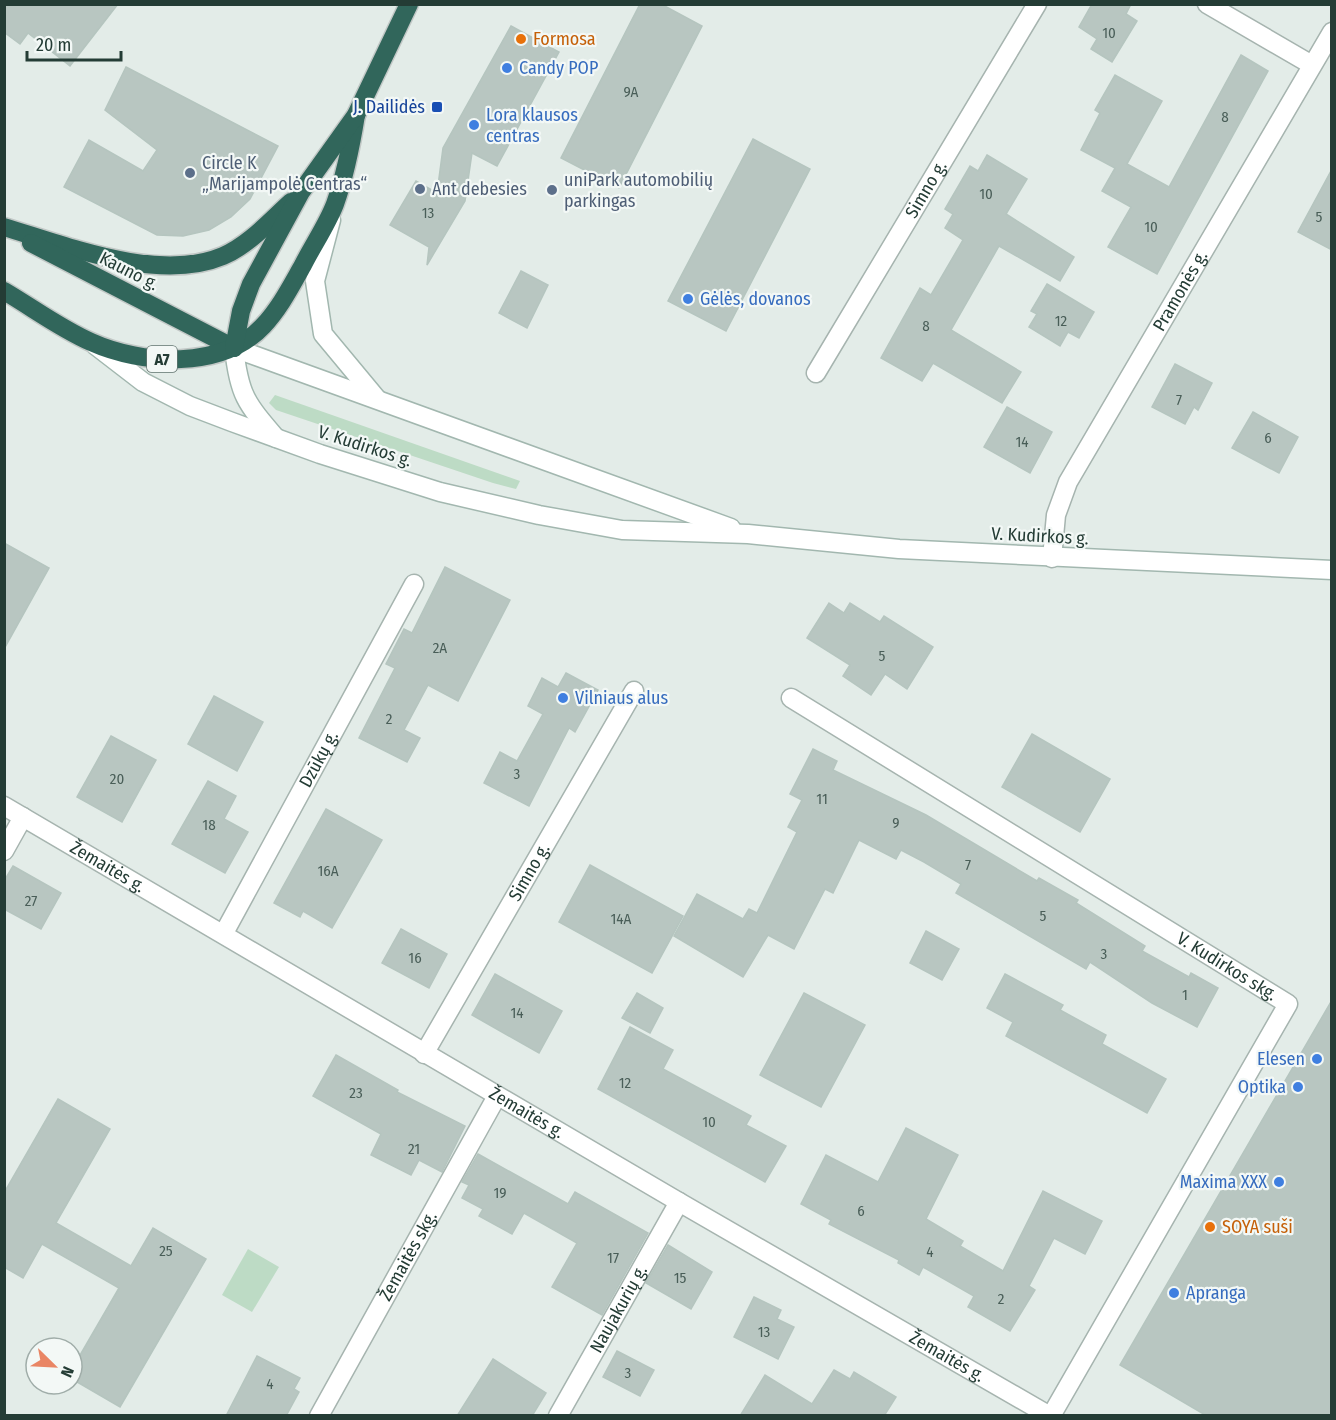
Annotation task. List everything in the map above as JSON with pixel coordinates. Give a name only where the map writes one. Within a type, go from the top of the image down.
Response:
[{"type":"highway","points":[[234,348],[241,311],[251,284],[302,192],[356,115],[409,4]]},
{"type":"highway","points":[[234,348],[262,327],[284,300],[334,206],[349,156],[356,115]]},
{"type":"highway","points":[[4,229],[100,256],[153,264],[191,264],[223,256],[247,241],[302,192]]},
{"type":"highway","name":"Kauno g.","points":[[4,229],[234,348]]},
{"type":"highway","name":"V. Kudirkos g.","points":[[4,291],[91,342]]},
{"type":"highway","name":"A7","points":[[91,342],[159,359],[190,358],[234,348]]},
{"type":"street","name":"Simno g.","points":[[816,373],[1037,4]]},
{"type":"street","points":[[1207,4],[1312,65]]},
{"type":"street","name":"Pramonės g.","points":[[1052,558],[1056,515],[1068,482],[1332,32]]},
{"type":"street","points":[[334,206],[315,281],[323,334],[380,402]]},
{"type":"street","name":"V. Kudirkos g.","points":[[91,342],[143,382],[190,406],[277,439],[440,492],[539,515],[622,530],[748,534],[899,549],[1052,558],[1332,570]]},
{"type":"street","points":[[234,348],[238,381],[247,404],[277,439]]},
{"type":"street","name":"V. Kudirkos g.","points":[[234,348],[748,534]]},
{"type":"street","name":"Dzūkų g.","points":[[224,933],[414,584]]},
{"type":"street","name":"Simno g.","points":[[424,1054],[634,691]]},
{"type":"street","name":"V. Kudirkos skg.","points":[[791,698],[1288,1004],[1050,1416]]},
{"type":"street","name":"Žemaitės g.","points":[[4,807],[224,933],[424,1054],[1050,1416]]},
{"type":"street","points":[[4,851],[23,817]]},
{"type":"street","name":"Žemaitės skg.","points":[[319,1416],[497,1096]]},
{"type":"street","name":"Naujakurių g.","points":[[558,1416],[679,1202]]},
{"type":"green space","points":[[275,395],[520,481],[516,489],[493,483],[276,410],[269,403]]},
{"type":"green space","points":[[248,1249],[279,1267],[252,1312],[222,1295]]},
{"type":"building","points":[[4,4],[118,4],[70,66],[28,33],[20,44],[4,32]]},
{"type":"building","points":[[640,4],[661,4],[702,26],[619,188],[561,158]]},
{"type":"building","points":[[1092,4],[1131,4],[1126,14],[1137,21],[1112,62],[1091,49],[1097,39],[1079,27]]},
{"type":"building","points":[[511,26],[559,52],[497,166],[472,153],[465,201],[427,265],[429,247],[390,225],[416,181],[437,193],[443,148]]},
{"type":"building","points":[[1241,55],[1268,71],[1157,274],[1108,247],[1131,207],[1102,191],[1115,168],[1081,150],[1100,113],[1095,110],[1115,75],[1162,101],[1127,164],[1169,187]]},
{"type":"building","points":[[126,67],[278,146],[250,199],[231,217],[209,230],[183,236],[157,235],[64,187],[89,140],[143,171],[157,150],[105,110]]},
{"type":"building","points":[[753,139],[810,169],[726,331],[668,301]]},
{"type":"building","points":[[987,155],[1027,179],[1006,214],[1074,257],[1060,281],[999,246],[951,330],[1021,372],[1002,403],[933,363],[922,381],[881,358],[920,288],[931,295],[963,240],[945,228],[953,214],[945,209],[970,166],[978,171]]},
{"type":"building","points":[[1332,169],[1332,250],[1298,232]]},
{"type":"building","points":[[521,271],[548,285],[527,328],[499,313]]},
{"type":"building","points":[[1047,284],[1094,312],[1079,338],[1068,332],[1060,346],[1029,327],[1037,314],[1031,311]]},
{"type":"building","points":[[1175,364],[1212,383],[1198,410],[1194,407],[1185,424],[1152,407]]},
{"type":"building","points":[[1007,407],[1052,432],[1030,473],[984,447]]},
{"type":"building","points":[[1253,412],[1298,437],[1279,473],[1232,448]]},
{"type":"building","points":[[4,543],[49,568],[4,649]]},
{"type":"building","points":[[445,567],[510,600],[458,701],[428,685],[404,730],[420,738],[407,762],[359,738],[395,668],[386,664],[404,629],[412,633]]},
{"type":"building","points":[[829,603],[844,613],[850,603],[880,622],[884,616],[933,647],[907,689],[885,674],[871,695],[843,676],[850,665],[807,638]]},
{"type":"building","points":[[566,673],[598,690],[575,732],[569,728],[529,806],[484,783],[500,752],[517,761],[543,714],[528,706],[542,678],[558,687]]},
{"type":"building","points":[[214,696],[263,722],[237,771],[188,744]]},
{"type":"building","points":[[1032,734],[1110,779],[1080,832],[1002,787]]},
{"type":"building","points":[[111,736],[156,760],[122,822],[77,797]]},
{"type":"building","points":[[813,749],[837,761],[833,770],[926,815],[1037,881],[1039,878],[1078,900],[1076,903],[1145,946],[1142,951],[1189,977],[1191,973],[1218,988],[1197,1027],[1152,1003],[1090,962],[1086,969],[956,893],[961,884],[924,862],[901,850],[896,859],[859,840],[833,893],[825,889],[794,949],[768,935],[743,977],[674,936],[697,894],[743,919],[749,909],[757,913],[797,832],[788,827],[802,800],[790,794]]},
{"type":"building","points":[[208,781],[236,796],[224,819],[248,832],[225,873],[172,844]]},
{"type":"building","points":[[326,809],[382,840],[332,928],[303,911],[300,917],[274,903]]},
{"type":"building","points":[[590,865],[683,916],[652,973],[559,922]]},
{"type":"building","points":[[13,866],[61,893],[41,929],[4,909],[4,881]]},
{"type":"building","points":[[401,929],[447,954],[429,988],[382,963]]},
{"type":"building","points":[[926,931],[959,949],[942,980],[910,963]]},
{"type":"building","points":[[495,974],[562,1011],[539,1053],[472,1015]]},
{"type":"building","points":[[1005,974],[1063,1005],[1060,1010],[1106,1035],[1102,1044],[1166,1079],[1147,1113],[1006,1036],[1013,1022],[987,1008]]},
{"type":"building","points":[[637,993],[663,1008],[650,1033],[622,1018]]},
{"type":"building","points":[[804,993],[865,1025],[821,1107],[760,1075]]},
{"type":"building","name":"Maxima XXX","points":[[1332,1000],[1332,1416],[1207,1416],[1120,1365]]},
{"type":"building","points":[[630,1027],[673,1050],[663,1069],[751,1116],[746,1125],[786,1146],[765,1182],[598,1089]]},
{"type":"building","points":[[336,1055],[398,1090],[397,1092],[465,1126],[442,1172],[419,1160],[411,1175],[371,1155],[381,1134],[313,1096]]},
{"type":"building","points":[[58,1099],[110,1129],[56,1223],[131,1266],[153,1228],[206,1259],[120,1407],[84,1386],[84,1348],[119,1288],[42,1244],[23,1278],[4,1267],[4,1193]]},
{"type":"building","points":[[906,1128],[958,1155],[926,1219],[963,1241],[960,1246],[1003,1271],[1043,1191],[1102,1221],[1085,1254],[1054,1238],[1029,1286],[1035,1290],[1010,1331],[968,1307],[974,1296],[923,1267],[919,1275],[898,1263],[899,1260],[829,1224],[831,1220],[801,1204],[826,1155],[878,1182]]},
{"type":"building","points":[[478,1154],[568,1204],[575,1192],[648,1233],[602,1315],[552,1287],[577,1243],[524,1213],[512,1234],[479,1216],[483,1209],[462,1198],[469,1185],[462,1182]]},
{"type":"building","points":[[668,1245],[712,1272],[691,1309],[646,1283]]},
{"type":"building","points":[[754,1297],[781,1310],[777,1319],[794,1327],[778,1359],[734,1337]]},
{"type":"building","points":[[617,1351],[654,1370],[640,1396],[603,1377]]},
{"type":"building","points":[[257,1356],[300,1378],[294,1389],[299,1392],[286,1416],[226,1416]]},
{"type":"building","points":[[493,1359],[546,1393],[532,1416],[457,1416]]},
{"type":"building","points":[[834,1370],[850,1379],[854,1372],[896,1397],[884,1416],[740,1416],[765,1375],[812,1404]]},
{"type":"place","name":"Formosa","points":[[521,39]]},
{"type":"place","name":"Candy POP","points":[[507,68]]},
{"type":"place","name":"J. Dailidės","points":[[437,107]]},
{"type":"place","name":"Lora klausos centras","points":[[474,125]]},
{"type":"place","name":"Circle K „Marijampolė Centras“","points":[[190,173]]},
{"type":"place","name":"Ant debesies","points":[[420,189]]},
{"type":"place","name":"uniPark automobilių parkingas","points":[[552,190]]},
{"type":"place","name":"Gėlės, dovanos","points":[[688,299]]},
{"type":"place","name":"Vilniaus alus","points":[[563,698]]},
{"type":"place","name":"Elesen","points":[[1317,1059]]},
{"type":"place","name":"Optika","points":[[1298,1087]]},
{"type":"place","name":"Maxima XXX","points":[[1279,1182]]},
{"type":"place","name":"SOYA suši","points":[[1210,1227]]},
{"type":"place","name":"Apranga","points":[[1174,1293]]}]
